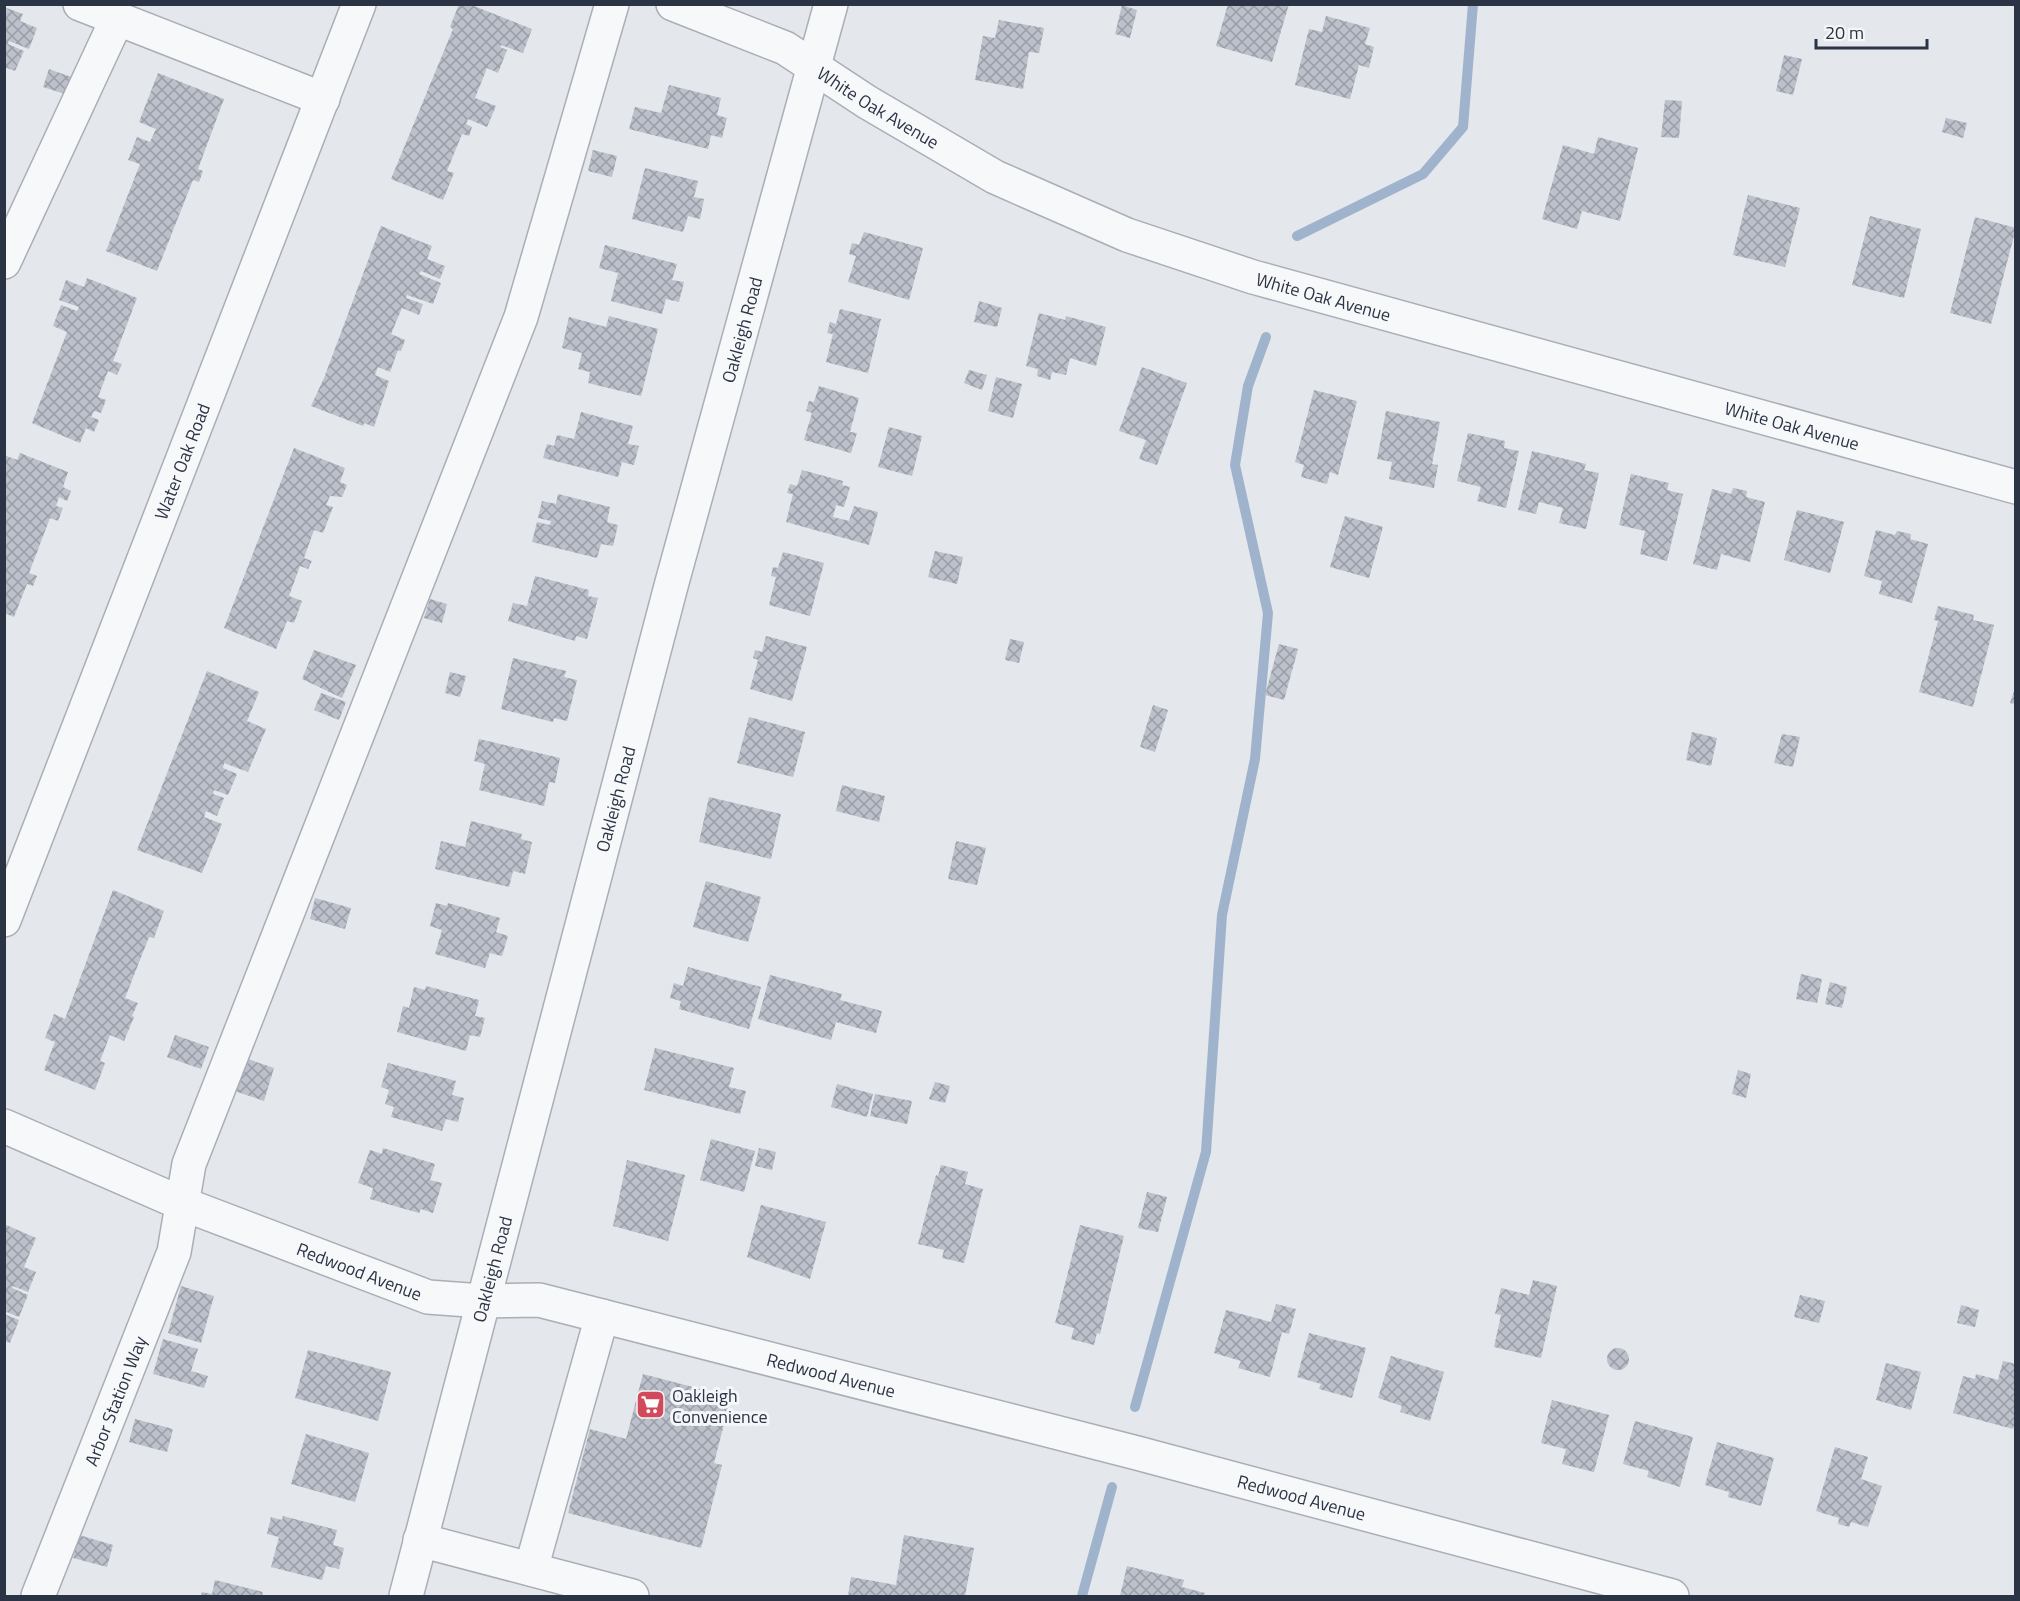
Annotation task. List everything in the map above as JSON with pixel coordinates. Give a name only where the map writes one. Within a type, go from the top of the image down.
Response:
[{"type":"street","points":[[80,4],[323,99]]},
{"type":"street","name":"Water Oak Road","points":[[4,920],[13,873],[359,4]]},
{"type":"street","name":"Arbor Station Way","points":[[38,1596],[174,1252],[189,1164],[521,317],[612,4]]},
{"type":"street","name":"White Oak Avenue","points":[[673,4],[785,48],[935,143],[995,177],[1072,213],[1188,257],[1447,332],[2016,487]]},
{"type":"street","name":"Oakleigh Road","points":[[406,1596],[671,586],[831,4]]},
{"type":"street","points":[[4,262],[117,19]]},
{"type":"street","name":"Redwood Avenue","points":[[4,1126],[183,1204],[428,1297],[482,1301],[539,1300],[1137,1453],[1672,1596]]},
{"type":"street","points":[[531,1569],[602,1316]]},
{"type":"street","points":[[420,1540],[632,1596]]},
{"type":"building","points":[[459,4],[469,4],[532,29],[523,53],[501,45],[500,47],[507,50],[498,73],[487,68],[475,98],[496,106],[487,127],[468,119],[466,124],[472,127],[469,136],[462,134],[447,171],[454,173],[443,200],[391,179],[453,29],[450,27]]},
{"type":"building","points":[[1228,4],[1289,4],[1272,62],[1216,46]]},
{"type":"building","points":[[1122,5],[1137,10],[1130,38],[1115,34]]},
{"type":"building","points":[[4,7],[23,14],[20,21],[37,28],[29,49],[9,41],[8,44],[24,51],[15,71],[4,67]]},
{"type":"building","points":[[1326,16],[1370,28],[1365,44],[1374,47],[1369,68],[1359,65],[1350,99],[1295,85],[1309,29],[1322,32]]},
{"type":"building","points":[[999,20],[1044,28],[1039,53],[1029,52],[1023,89],[975,80],[983,36],[995,38]]},
{"type":"building","points":[[1784,55],[1802,59],[1793,95],[1776,91]]},
{"type":"building","points":[[49,69],[74,78],[68,95],[43,87]]},
{"type":"building","points":[[158,73],[224,99],[198,169],[203,171],[199,182],[193,180],[157,271],[106,251],[140,164],[128,160],[137,137],[150,142],[156,129],[139,122]]},
{"type":"building","points":[[669,85],[721,98],[717,115],[727,118],[722,138],[711,135],[708,149],[629,129],[635,107],[661,113]]},
{"type":"building","points":[[1665,100],[1682,101],[1679,138],[1661,137]]},
{"type":"building","points":[[1946,118],[1967,123],[1963,138],[1942,132]]},
{"type":"building","points":[[1598,137],[1638,148],[1620,221],[1582,211],[1577,229],[1542,219],[1563,145],[1594,154]]},
{"type":"building","points":[[593,150],[617,156],[612,177],[588,171]]},
{"type":"building","points":[[645,168],[698,181],[694,197],[704,199],[700,219],[688,216],[683,232],[632,219]]},
{"type":"building","points":[[1748,195],[1800,208],[1785,267],[1733,255]]},
{"type":"building","points":[[1870,216],[1921,229],[1904,298],[1852,285]]},
{"type":"building","points":[[1975,217],[2016,228],[1991,324],[1950,313]]},
{"type":"building","points":[[381,226],[432,246],[427,259],[445,266],[440,279],[421,271],[419,274],[441,283],[433,304],[407,295],[406,298],[423,304],[419,315],[402,308],[391,334],[405,340],[401,351],[398,350],[390,372],[378,367],[375,375],[389,381],[374,427],[364,423],[363,426],[311,406],[324,378]]},
{"type":"building","points":[[864,232],[923,248],[909,300],[848,282],[856,256],[849,254],[852,243],[859,245]]},
{"type":"building","points":[[605,245],[677,264],[672,280],[684,282],[679,302],[666,299],[662,314],[611,301],[618,273],[599,268]]},
{"type":"building","points":[[87,278],[137,298],[113,361],[122,364],[117,375],[108,371],[98,397],[106,400],[101,413],[94,411],[91,417],[99,420],[94,432],[86,428],[80,443],[32,423],[67,332],[53,326],[61,305],[77,311],[79,307],[59,300],[66,280],[84,287]]},
{"type":"building","points":[[979,301],[1002,308],[997,327],[974,322]]},
{"type":"building","points":[[840,309],[881,319],[868,373],[826,362],[833,334],[827,333],[830,322],[836,324]]},
{"type":"building","points":[[1039,313],[1065,320],[1066,316],[1106,327],[1096,366],[1070,358],[1066,375],[1052,372],[1050,380],[1037,376],[1038,369],[1026,366]]},
{"type":"building","points":[[609,316],[658,329],[641,396],[588,383],[590,372],[578,369],[582,353],[562,348],[569,317],[606,327]]},
{"type":"building","points":[[1142,367],[1187,383],[1157,465],[1139,459],[1146,440],[1119,431]]},
{"type":"building","points":[[969,370],[987,375],[982,390],[964,383]]},
{"type":"building","points":[[996,377],[1022,384],[1013,418],[988,411]]},
{"type":"building","points":[[819,386],[859,398],[850,432],[857,433],[851,453],[804,440],[812,413],[806,411],[809,401],[814,402]]},
{"type":"building","points":[[1314,390],[1357,401],[1338,475],[1330,472],[1327,484],[1301,477],[1304,465],[1295,462]]},
{"type":"building","points":[[1386,411],[1440,422],[1432,464],[1438,465],[1434,488],[1389,479],[1392,462],[1377,459]]},
{"type":"building","points":[[581,412],[633,426],[628,444],[639,446],[634,465],[622,462],[618,477],[543,458],[547,444],[554,446],[557,435],[574,439]]},
{"type":"building","points":[[889,427],[922,436],[912,476],[878,467]]},
{"type":"building","points":[[1468,433],[1505,441],[1504,448],[1519,451],[1506,508],[1477,501],[1481,487],[1457,481]]},
{"type":"building","points":[[294,448],[345,468],[340,482],[347,485],[342,497],[330,496],[326,505],[333,507],[323,533],[314,530],[304,558],[312,561],[308,569],[300,566],[289,596],[302,601],[294,623],[287,621],[276,649],[224,628]]},
{"type":"building","points":[[1532,451],[1586,464],[1584,470],[1599,473],[1586,529],[1559,523],[1563,508],[1539,502],[1536,514],[1518,510]]},
{"type":"building","points":[[20,453],[68,472],[63,487],[71,491],[67,501],[59,497],[56,506],[63,508],[58,521],[50,518],[29,573],[37,576],[33,586],[27,584],[14,617],[4,613],[4,455],[17,460]]},
{"type":"building","points":[[802,470],[843,481],[842,485],[850,487],[844,507],[836,505],[833,517],[849,521],[854,506],[878,512],[869,545],[786,522],[793,494],[787,493],[790,484],[797,486]]},
{"type":"building","points":[[1631,474],[1669,483],[1667,490],[1683,494],[1667,561],[1640,554],[1645,531],[1619,525]]},
{"type":"building","points":[[1733,488],[1747,491],[1746,497],[1765,502],[1750,562],[1721,554],[1717,570],[1693,564],[1712,489],[1731,494]]},
{"type":"building","points":[[558,494],[610,507],[607,522],[618,525],[613,546],[601,544],[597,558],[532,542],[537,522],[550,525],[551,521],[538,518],[542,501],[556,504]]},
{"type":"building","points":[[1797,510],[1844,522],[1830,573],[1784,560]]},
{"type":"building","points":[[1345,516],[1383,527],[1369,578],[1330,567]]},
{"type":"building","points":[[1876,530],[1895,535],[1897,531],[1911,534],[1910,539],[1928,544],[1912,603],[1879,594],[1882,581],[1864,576]]},
{"type":"building","points":[[935,551],[963,557],[957,584],[928,577]]},
{"type":"building","points":[[783,552],[824,563],[810,616],[769,605],[776,577],[771,576],[773,567],[778,568]]},
{"type":"building","points":[[535,576],[589,590],[588,596],[598,598],[587,639],[576,636],[575,641],[508,621],[513,603],[527,606]]},
{"type":"building","points":[[430,599],[447,604],[442,623],[424,618]]},
{"type":"building","points":[[1938,606],[1974,615],[1973,620],[1994,625],[1973,707],[1919,692],[1938,621],[1934,620]]},
{"type":"building","points":[[766,636],[807,647],[792,701],[750,689],[758,660],[753,658],[755,650],[762,652]]},
{"type":"building","points":[[1010,639],[1024,642],[1019,663],[1005,660]]},
{"type":"building","points":[[1279,644],[1298,649],[1284,700],[1265,695]]},
{"type":"building","points":[[314,650],[356,665],[342,698],[302,679]]},
{"type":"building","points":[[513,658],[566,671],[564,677],[577,680],[567,721],[554,718],[553,722],[501,709]]},
{"type":"building","points":[[207,671],[259,692],[247,721],[266,729],[248,772],[224,763],[223,768],[237,774],[228,795],[214,790],[213,794],[224,798],[217,816],[206,811],[204,817],[222,824],[202,873],[137,850]]},
{"type":"building","points":[[450,672],[466,676],[460,697],[445,693]]},
{"type":"building","points":[[2016,685],[2016,704],[2010,703]]},
{"type":"building","points":[[321,693],[346,702],[339,720],[314,710]]},
{"type":"building","points":[[1153,705],[1168,710],[1155,752],[1140,747]]},
{"type":"building","points":[[749,717],[805,732],[793,777],[737,763]]},
{"type":"building","points":[[1692,732],[1717,738],[1711,766],[1686,760]]},
{"type":"building","points":[[1782,734],[1800,737],[1793,767],[1774,763]]},
{"type":"building","points":[[479,739],[560,758],[555,783],[549,782],[544,806],[479,790],[485,764],[474,761]]},
{"type":"building","points":[[842,785],[885,796],[879,822],[836,811]]},
{"type":"building","points":[[709,797],[781,814],[771,859],[699,842]]},
{"type":"building","points":[[471,821],[522,834],[521,839],[532,842],[525,874],[513,871],[509,887],[435,869],[441,841],[465,847]]},
{"type":"building","points":[[956,841],[986,848],[977,885],[948,879]]},
{"type":"building","points":[[706,881],[761,897],[748,942],[693,927]]},
{"type":"building","points":[[113,890],[164,911],[154,938],[149,937],[125,998],[138,1003],[132,1016],[134,1017],[124,1041],[110,1035],[100,1061],[105,1063],[95,1090],[44,1070],[55,1042],[45,1038],[54,1014],[65,1019]]},
{"type":"building","points":[[315,898],[351,908],[345,929],[310,919]]},
{"type":"building","points":[[436,903],[447,906],[448,903],[500,918],[496,932],[508,936],[502,956],[490,953],[485,968],[435,954],[442,930],[430,926]]},
{"type":"building","points":[[688,967],[761,987],[749,1029],[679,1009],[681,1001],[670,998],[674,983],[683,986]]},
{"type":"building","points":[[1801,974],[1822,979],[1817,1003],[1796,999]]},
{"type":"building","points":[[770,975],[842,994],[840,1000],[882,1011],[876,1033],[836,1022],[831,1040],[758,1019]]},
{"type":"building","points":[[1830,982],[1847,987],[1842,1008],[1825,1004]]},
{"type":"building","points":[[426,986],[479,1000],[475,1016],[485,1018],[480,1037],[470,1035],[466,1051],[397,1032],[403,1006],[409,1008],[414,987],[425,990]]},
{"type":"building","points":[[175,1035],[209,1047],[201,1069],[167,1057]]},
{"type":"building","points":[[655,1048],[734,1068],[729,1087],[746,1091],[740,1114],[644,1090]]},
{"type":"building","points":[[242,1057],[274,1068],[264,1101],[229,1089]]},
{"type":"building","points":[[388,1063],[456,1081],[452,1095],[464,1098],[458,1122],[446,1119],[442,1131],[391,1117],[394,1107],[385,1104],[389,1090],[381,1087]]},
{"type":"building","points":[[1738,1070],[1751,1074],[1746,1098],[1732,1094]]},
{"type":"building","points":[[935,1082],[950,1086],[945,1103],[929,1099]]},
{"type":"building","points":[[837,1084],[873,1094],[867,1117],[831,1107]]},
{"type":"building","points":[[875,1094],[912,1101],[907,1124],[870,1116]]},
{"type":"building","points":[[711,1139],[755,1151],[744,1192],[700,1180]]},
{"type":"building","points":[[383,1148],[435,1164],[430,1180],[442,1183],[433,1213],[421,1209],[419,1213],[370,1199],[373,1188],[358,1183],[370,1150],[382,1154]]},
{"type":"building","points":[[759,1148],[776,1152],[772,1170],[755,1166]]},
{"type":"building","points":[[627,1160],[685,1175],[668,1241],[613,1226]]},
{"type":"building","points":[[941,1165],[968,1172],[965,1184],[983,1189],[964,1263],[942,1258],[944,1250],[918,1244],[936,1175],[938,1176]]},
{"type":"building","points":[[1147,1192],[1167,1197],[1158,1232],[1138,1228]]},
{"type":"building","points":[[761,1205],[826,1222],[810,1279],[747,1257]]},
{"type":"building","points":[[4,1224],[36,1238],[24,1267],[36,1272],[28,1292],[13,1286],[12,1288],[28,1295],[19,1317],[4,1311]]},
{"type":"building","points":[[1080,1225],[1124,1236],[1100,1334],[1097,1333],[1094,1345],[1071,1339],[1074,1328],[1055,1323]]},
{"type":"building","points":[[1533,1280],[1557,1286],[1541,1358],[1494,1347],[1501,1315],[1495,1314],[1501,1288],[1529,1295]]},
{"type":"building","points":[[181,1286],[214,1296],[201,1343],[168,1333]]},
{"type":"building","points":[[1800,1295],[1825,1301],[1819,1323],[1794,1317]]},
{"type":"building","points":[[1276,1304],[1296,1309],[1289,1334],[1282,1332],[1270,1377],[1238,1368],[1241,1361],[1214,1353],[1226,1310],[1271,1322]]},
{"type":"building","points":[[1961,1305],[1979,1310],[1975,1327],[1957,1323]]},
{"type":"building","points":[[4,1314],[19,1320],[10,1343],[4,1341]]},
{"type":"building","points":[[1309,1333],[1366,1348],[1352,1398],[1319,1389],[1321,1384],[1297,1377]]},
{"type":"building","points":[[163,1339],[198,1349],[191,1371],[208,1376],[204,1388],[153,1374]]},
{"type":"building","points":[[1618,1348],[1626,1351],[1629,1359],[1626,1367],[1618,1370],[1610,1367],[1607,1359],[1610,1351]]},
{"type":"building","points":[[308,1350],[391,1372],[378,1421],[295,1398]]},
{"type":"building","points":[[1391,1356],[1444,1372],[1430,1421],[1400,1412],[1402,1406],[1378,1398]]},
{"type":"building","points":[[2003,1361],[2016,1364],[2016,1418],[2013,1429],[1953,1413],[1963,1376],[1975,1379],[1976,1374],[1998,1380]]},
{"type":"building","points":[[1886,1363],[1921,1372],[1911,1410],[1876,1400]]},
{"type":"building","points":[[643,1374],[731,1397],[714,1463],[722,1465],[701,1548],[568,1513],[590,1429],[626,1439]]},
{"type":"building","points":[[1552,1400],[1609,1415],[1594,1472],[1562,1464],[1566,1449],[1541,1443]]},
{"type":"building","points":[[135,1419],[173,1429],[167,1452],[129,1442]]},
{"type":"building","points":[[1635,1421],[1693,1437],[1680,1487],[1647,1477],[1649,1471],[1623,1464]]},
{"type":"building","points":[[306,1434],[369,1453],[355,1502],[291,1484]]},
{"type":"building","points":[[1717,1442],[1774,1458],[1761,1506],[1728,1497],[1729,1492],[1705,1485]]},
{"type":"building","points":[[1835,1447],[1868,1457],[1861,1479],[1882,1486],[1868,1527],[1851,1522],[1849,1527],[1838,1524],[1839,1518],[1816,1511]]},
{"type":"building","points":[[283,1516],[337,1530],[333,1545],[344,1548],[339,1569],[326,1566],[322,1580],[271,1567],[279,1537],[267,1534],[271,1517],[282,1520]]},
{"type":"building","points":[[79,1535],[113,1545],[107,1567],[73,1558]]},
{"type":"building","points":[[904,1535],[974,1548],[965,1596],[848,1596],[851,1577],[896,1585]]},
{"type":"building","points":[[1127,1566],[1184,1580],[1182,1587],[1205,1593],[1204,1596],[1120,1596]]},
{"type":"building","points":[[215,1580],[263,1592],[262,1596],[201,1596],[202,1592],[212,1594]]},
{"type":"waterway","points":[[1297,236],[1423,174],[1463,127],[1473,4]]},
{"type":"waterway","points":[[1135,1407],[1206,1152],[1222,915],[1255,759],[1268,613],[1235,465],[1248,386],[1266,337]]},
{"type":"waterway","points":[[1082,1596],[1112,1487]]},
{"type":"place","name":"Oakleigh Convenience","points":[[651,1405]]}]
